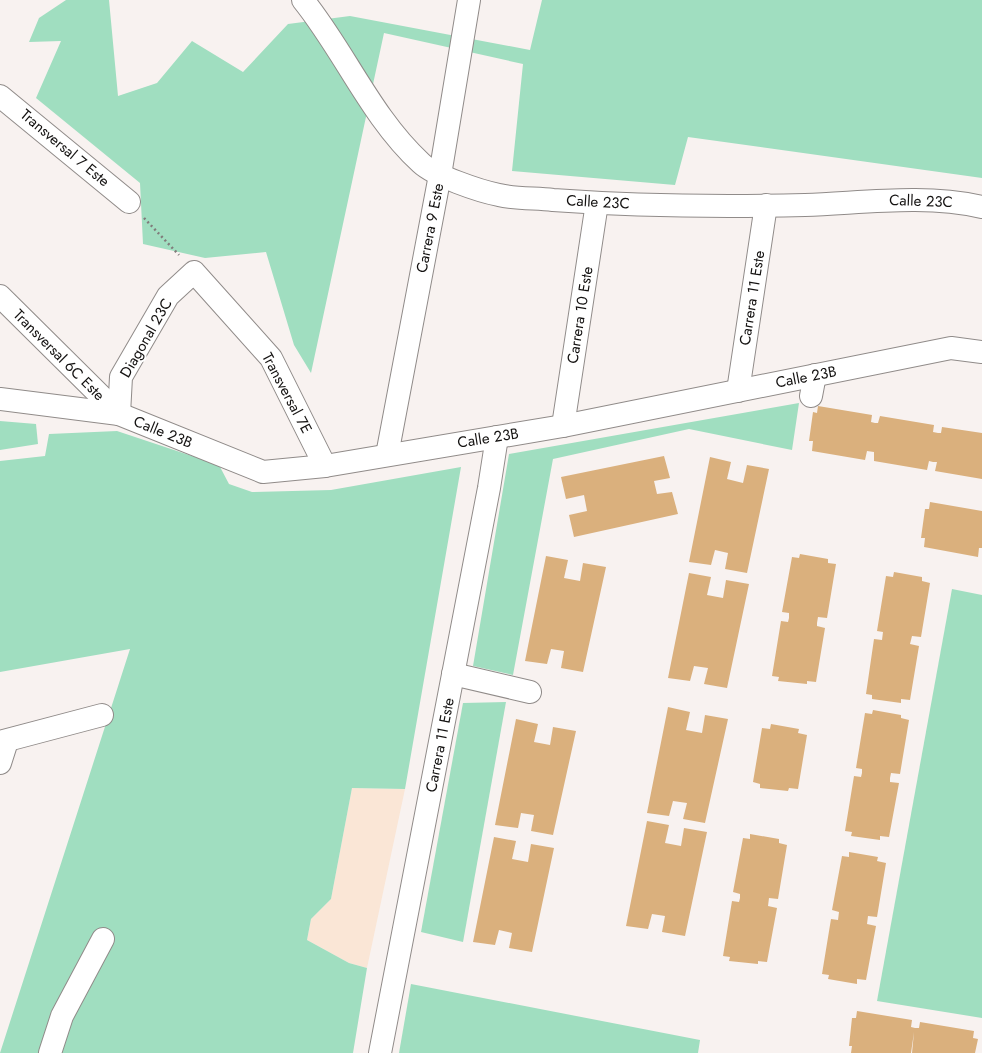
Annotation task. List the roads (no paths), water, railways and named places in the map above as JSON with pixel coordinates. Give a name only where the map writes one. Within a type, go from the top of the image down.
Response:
[{"type":"street","name":"Calle 23C","points":[[303,0],[365,94],[400,141],[422,164],[440,175],[500,195],[597,203],[766,205],[884,200],[962,202],[982,207]]},
{"type":"street","name":"Carrera 9 Este","points":[[387,455],[440,175],[469,0]]},
{"type":"street","name":"Transversal 7 Este","points":[[2,102],[129,202]]},
{"type":"street","name":"Carrera 10 Este","points":[[563,426],[597,203]]},
{"type":"street","name":"Carrera 11 Este","points":[[738,391],[766,205]]},
{"type":"street","name":"Diagonal 23C","points":[[119,414],[121,377],[168,296],[194,272]]},
{"type":"street","name":"Transversal 7E","points":[[194,272],[271,358],[325,466]]},
{"type":"street","name":"Transversal 6C Este","points":[[0,296],[119,414]]},
{"type":"street","name":"Calle 23B","points":[[0,399],[119,414],[263,472],[325,466],[563,426],[738,391],[813,385],[951,348],[982,352]]},
{"type":"street","name":"Carrera 11 Este","points":[[380,1053],[497,437]]},
{"type":"street","points":[[453,674],[530,692]]},
{"type":"street","points":[[0,763],[3,742],[102,715]]},
{"type":"street","points":[[50,1053],[62,1016],[103,939]]}]
